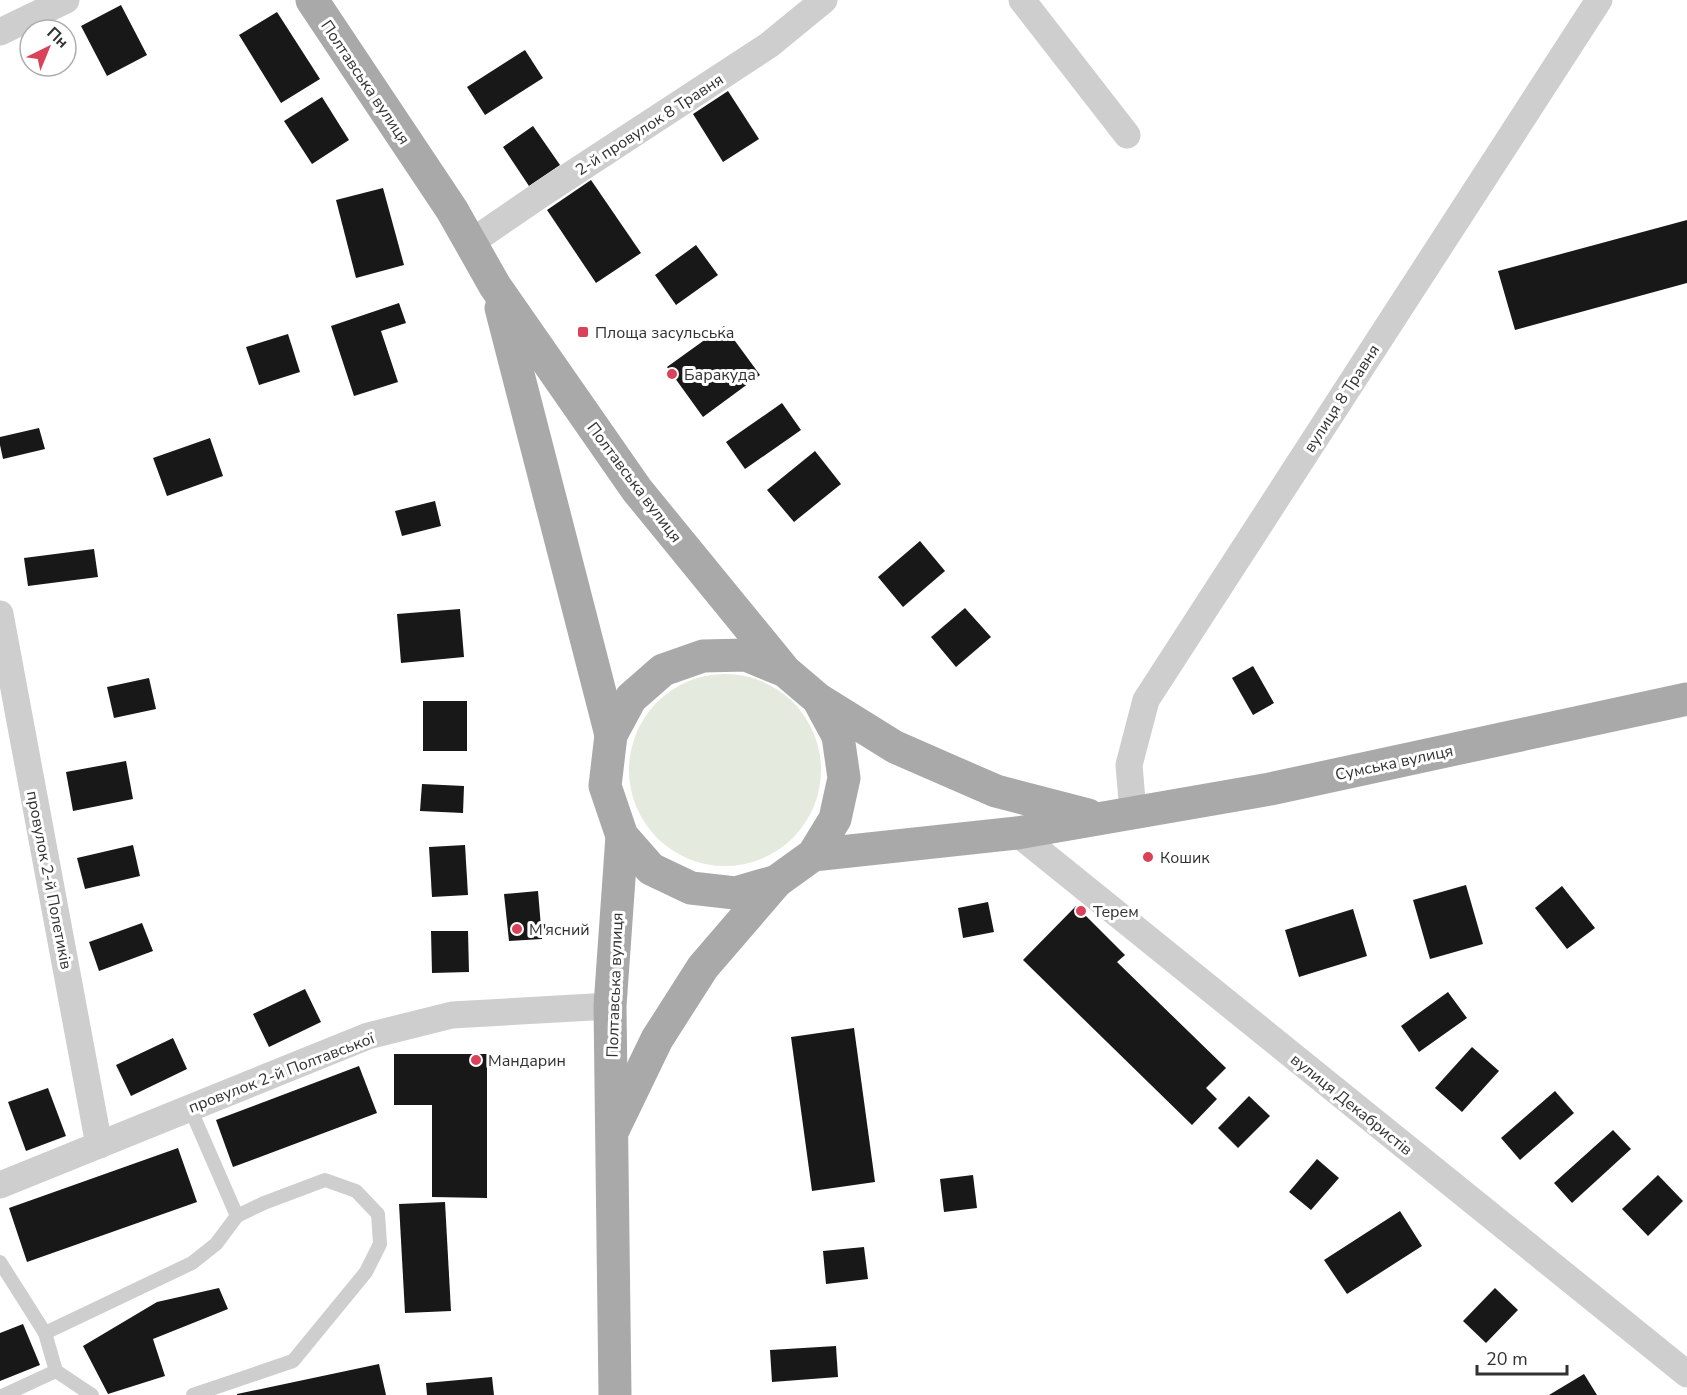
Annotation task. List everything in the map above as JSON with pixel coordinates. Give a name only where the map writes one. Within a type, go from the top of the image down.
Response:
[{"type":"main road","name":"Полтавська вулиця","points":[[312,0],[452,210],[495,286],[637,490],[785,671]]},
{"type":"main road","name":"Полтавська вулиця","points":[[495,286],[611,735]]},
{"type":"main road","points":[[777,881],[735,893],[691,888],[651,868],[622,836],[606,786],[611,735],[631,698],[663,670],[703,656],[746,656],[785,671],[818,699],[895,747],[996,790],[1099,818]]},
{"type":"main road","points":[[610,1135],[657,1039],[703,967],[777,881],[813,855],[835,819],[844,778],[838,736],[818,699]]},
{"type":"main road","name":"Сумська вулиця","points":[[813,855],[1017,833],[1270,789],[1687,699]]},
{"type":"main road","name":"Полтавська вулиця","points":[[615,1395],[610,1006],[622,836]]},
{"type":"street","points":[[0,32],[66,0]]},
{"type":"street","name":"2-й провулок 8 Травня","points":[[470,243],[770,45],[824,0]]},
{"type":"street","points":[[1022,0],[1127,135]]},
{"type":"street","name":"вулиця 8 Травня","points":[[1133,812],[1129,765],[1146,700],[1597,1]]},
{"type":"street","name":"провулок 2-й Полетиків","points":[[0,614],[99,1146]]},
{"type":"street","name":"вулиця Декабристів","points":[[1017,833],[1683,1367]]},
{"type":"street","name":"провулок 2-й Полтавської","points":[[0,1185],[368,1036],[452,1015],[610,1006]]},
{"type":"lane","points":[[190,1108],[237,1216]]},
{"type":"lane","points":[[45,1333],[192,1263],[216,1244],[237,1216],[264,1203],[325,1180],[356,1191],[378,1214],[380,1244],[366,1272],[293,1361],[193,1395]]},
{"type":"lane","points":[[0,1262],[45,1333],[56,1371],[92,1395]]},
{"type":"lane","points":[[4,1395],[56,1371]]},
{"type":"shaded area","points":[[725,674],[762,681],[793,702],[814,733],[821,770],[814,807],[793,838],[762,859],[725,866],[688,859],[657,838],[636,807],[629,770],[636,733],[657,702],[688,681]]},
{"type":"building","points":[[121,5],[147,55],[107,76],[81,26]]},
{"type":"building","points":[[277,12],[320,79],[281,103],[239,35]]},
{"type":"building","points":[[525,50],[543,78],[485,115],[467,87]]},
{"type":"building","points":[[728,91],[759,139],[723,162],[693,114]]},
{"type":"building","points":[[322,97],[349,140],[312,164],[284,121]]},
{"type":"building","points":[[533,126],[560,165],[529,186],[503,147]]},
{"type":"building","points":[[591,180],[641,253],[596,283],[547,210]]},
{"type":"building","points":[[383,188],[404,265],[356,278],[336,200]]},
{"type":"building","points":[[1687,220],[1687,283],[1515,330],[1498,271]]},
{"type":"building","points":[[696,245],[718,275],[676,305],[655,275]]},
{"type":"building","points":[[399,303],[406,323],[381,331],[398,382],[354,396],[331,326]]},
{"type":"building","points":[[724,326],[760,375],[703,417],[667,367]]},
{"type":"building","points":[[288,334],[300,372],[259,385],[246,347]]},
{"type":"building","points":[[782,403],[801,430],[745,469],[726,442]]},
{"type":"building","points":[[39,428],[45,449],[3,459],[0,437]]},
{"type":"building","points":[[210,438],[223,476],[167,496],[153,458]]},
{"type":"building","points":[[815,451],[841,484],[794,522],[767,490]]},
{"type":"building","points":[[435,501],[441,526],[402,536],[395,511]]},
{"type":"building","points":[[920,541],[945,571],[903,607],[878,577]]},
{"type":"building","points":[[94,549],[98,577],[28,586],[24,558]]},
{"type":"building","points":[[965,608],[991,637],[956,667],[931,637]]},
{"type":"building","points":[[460,609],[464,657],[401,663],[397,614]]},
{"type":"building","points":[[1253,666],[1274,703],[1253,715],[1232,678]]},
{"type":"building","points":[[149,678],[156,709],[114,718],[107,687]]},
{"type":"building","points":[[423,701],[467,701],[467,751],[423,751]]},
{"type":"building","points":[[126,761],[133,799],[73,811],[66,772]]},
{"type":"building","points":[[422,784],[464,786],[463,813],[420,811]]},
{"type":"building","points":[[133,845],[140,876],[85,889],[77,858]]},
{"type":"building","points":[[465,845],[468,895],[432,897],[429,847]]},
{"type":"building","points":[[1466,885],[1483,944],[1430,959],[1413,900]]},
{"type":"building","points":[[1562,886],[1595,928],[1567,949],[1535,908]]},
{"type":"building","points":[[538,891],[542,939],[509,941],[504,894]]},
{"type":"building","points":[[988,902],[994,932],[963,938],[958,908]]},
{"type":"building","points":[[1076,906],[1125,955],[1117,962],[1226,1068],[1206,1088],[1217,1099],[1192,1125],[1023,960]]},
{"type":"building","points":[[1353,909],[1367,956],[1299,977],[1285,930]]},
{"type":"building","points":[[142,923],[153,951],[99,971],[89,942]]},
{"type":"building","points":[[431,931],[468,931],[469,972],[432,973]]},
{"type":"building","points":[[305,989],[321,1022],[269,1047],[253,1014]]},
{"type":"building","points":[[1448,992],[1467,1018],[1419,1052],[1401,1026]]},
{"type":"building","points":[[854,1028],[875,1182],[812,1191],[791,1037]]},
{"type":"building","points":[[173,1038],[187,1069],[131,1096],[116,1065]]},
{"type":"building","points":[[1472,1047],[1499,1071],[1462,1112],[1435,1088]]},
{"type":"building","points":[[394,1054],[487,1054],[487,1198],[432,1197],[432,1105],[394,1105]]},
{"type":"building","points":[[359,1066],[377,1113],[233,1167],[216,1120]]},
{"type":"building","points":[[48,1088],[66,1136],[26,1151],[8,1102]]},
{"type":"building","points":[[1555,1091],[1574,1113],[1520,1160],[1501,1138]]},
{"type":"building","points":[[1249,1096],[1270,1116],[1238,1148],[1218,1128]]},
{"type":"building","points":[[1613,1130],[1631,1149],[1572,1203],[1554,1183]]},
{"type":"building","points":[[178,1148],[197,1202],[27,1262],[9,1208]]},
{"type":"building","points":[[1317,1159],[1339,1178],[1311,1210],[1289,1192]]},
{"type":"building","points":[[973,1175],[977,1208],[944,1212],[940,1179]]},
{"type":"building","points":[[1658,1175],[1683,1201],[1648,1236],[1622,1209]]},
{"type":"building","points":[[445,1202],[451,1311],[405,1313],[399,1204]]},
{"type":"building","points":[[1400,1211],[1422,1246],[1347,1294],[1324,1260]]},
{"type":"building","points":[[864,1247],[868,1279],[826,1284],[823,1251]]},
{"type":"building","points":[[219,1288],[228,1309],[153,1339],[165,1376],[108,1394],[83,1346],[157,1302]]},
{"type":"building","points":[[1495,1288],[1518,1310],[1486,1343],[1463,1321]]},
{"type":"building","points":[[23,1324],[40,1365],[0,1381],[0,1333]]},
{"type":"building","points":[[836,1346],[838,1377],[772,1382],[770,1350]]},
{"type":"building","points":[[379,1364],[386,1395],[237,1395],[237,1394]]},
{"type":"building","points":[[1584,1374],[1597,1395],[1549,1395]]},
{"type":"building","points":[[492,1377],[494,1395],[427,1395],[426,1383]]},
{"type":"place","name":"Площа засульська","points":[[583,332]]},
{"type":"place","name":"Баракуда","points":[[672,374]]},
{"type":"place","name":"Кошик","points":[[1148,857]]},
{"type":"place","name":"Терем","points":[[1081,911]]},
{"type":"place","name":"М'ясний","points":[[517,929]]},
{"type":"place","name":"Мандарин","points":[[476,1060]]}]
